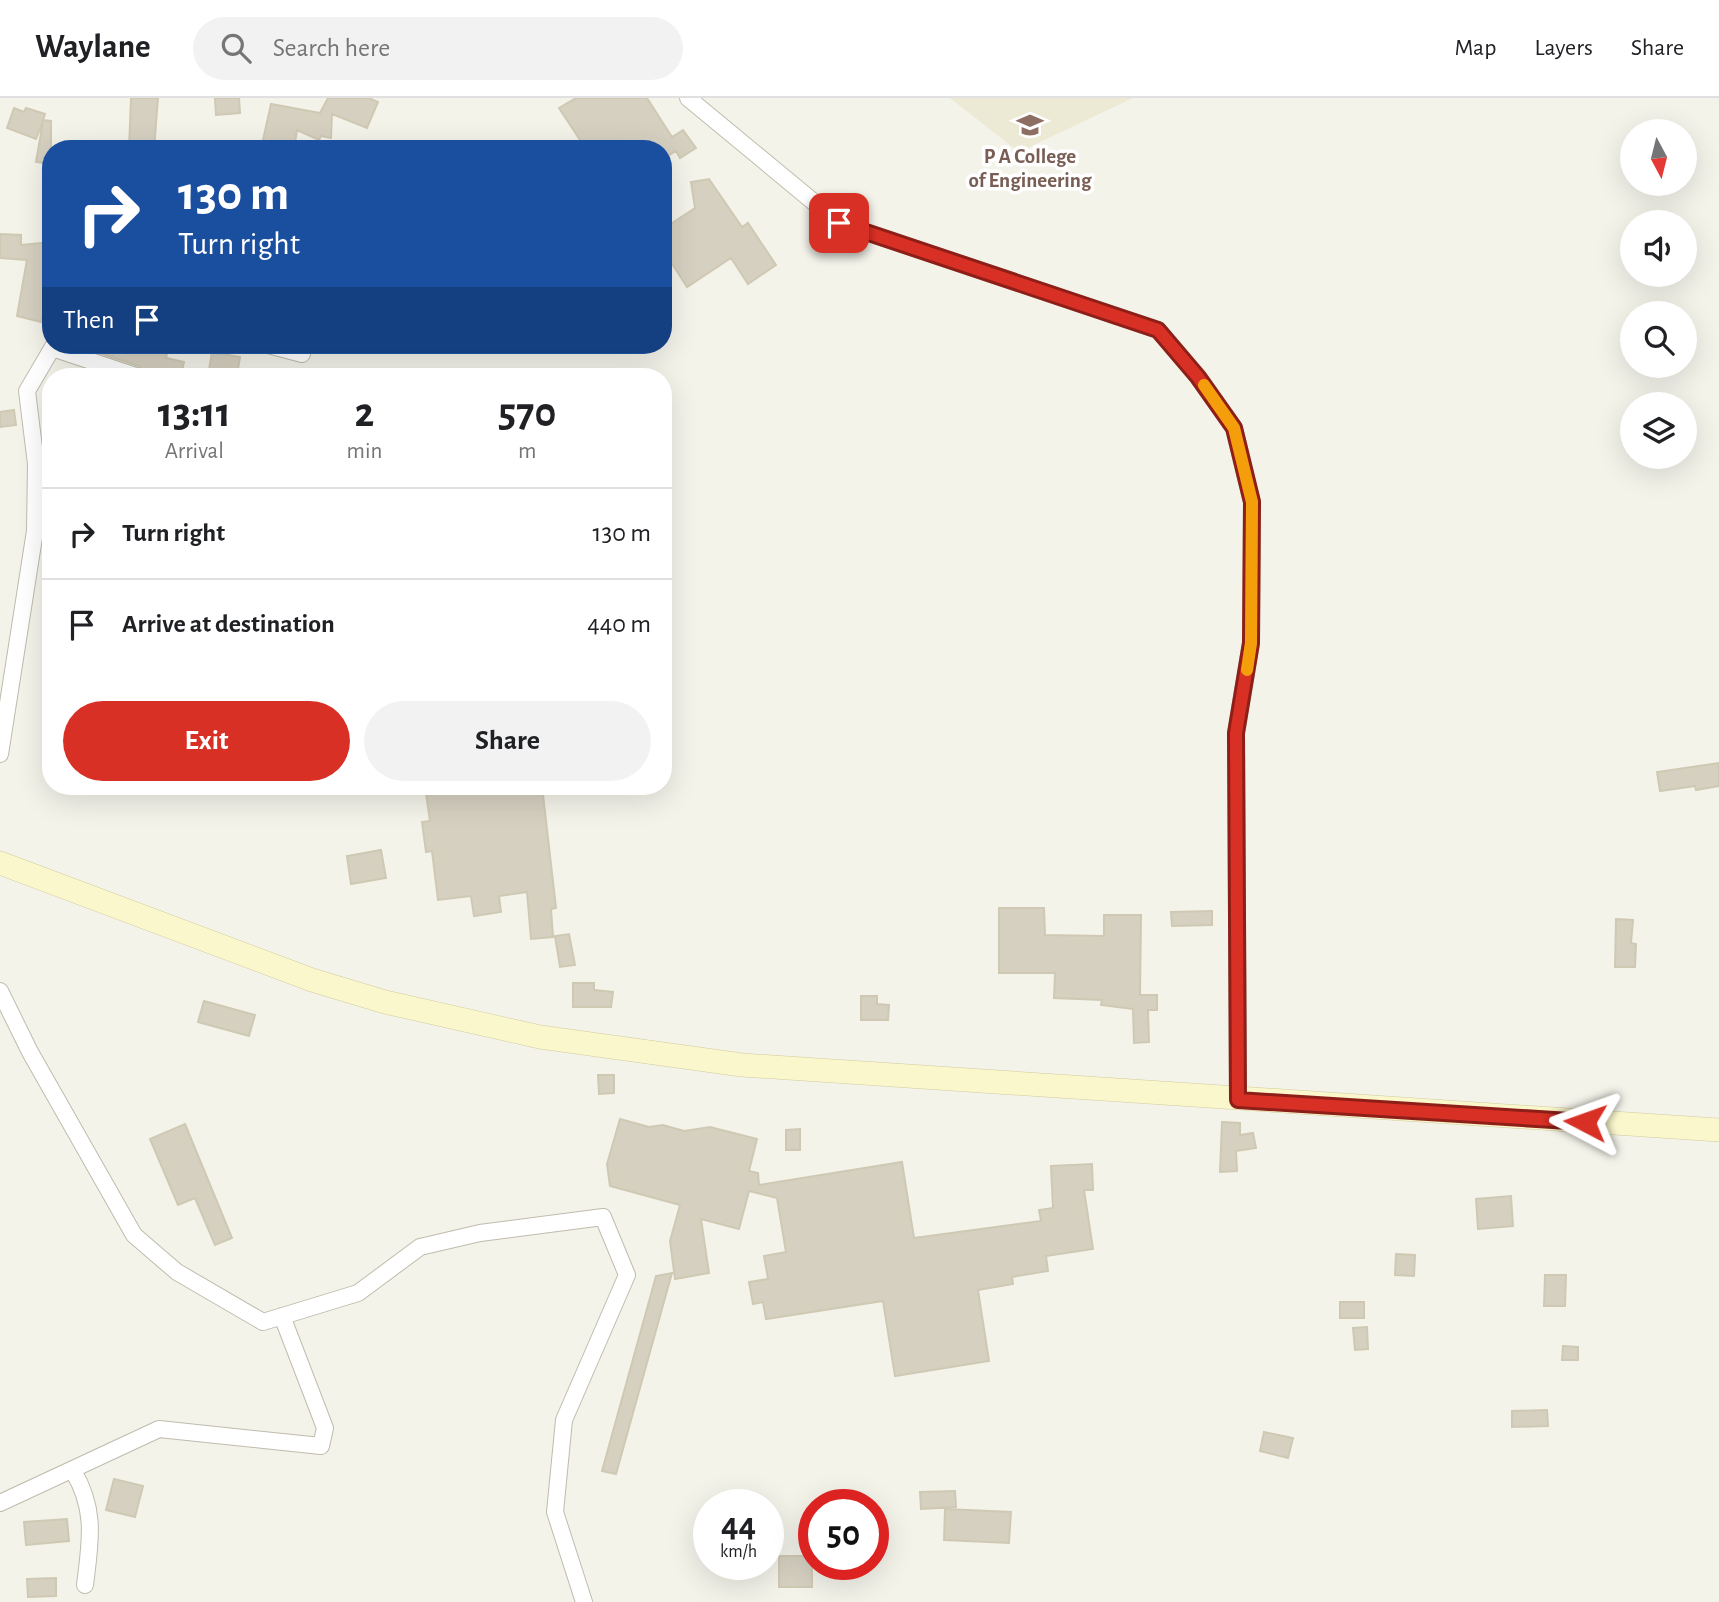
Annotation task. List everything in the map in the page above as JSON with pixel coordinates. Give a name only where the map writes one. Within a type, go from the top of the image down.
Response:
[{"type":"main road","points":[[0,863],[312,980],[385,1002],[540,1037],[742,1065],[1719,1130]]},
{"type":"street","points":[[688,98],[839,223],[1158,330],[1198,377],[1234,428],[1252,502],[1251,643],[1236,733],[1238,1100]]},
{"type":"street","points":[[0,754],[35,531],[36,464],[27,391],[49,354]]},
{"type":"street","points":[[73,354],[113,368]]},
{"type":"street","points":[[0,991],[30,1052],[134,1235],[177,1272],[263,1322],[358,1293],[421,1247],[480,1233],[603,1217],[626,1275],[564,1420],[555,1512],[584,1602]]},
{"type":"street","points":[[0,1503],[159,1429],[321,1446],[325,1428],[282,1316]]},
{"type":"street","points":[[73,1471],[82,1487],[92,1524],[85,1585]]},
{"type":"shaded area","name":"P A College of Engineering","points":[[950,98],[1133,98],[1019,152]]},
{"type":"building","points":[[131,98],[158,98],[155,140],[129,140]]},
{"type":"building","points":[[215,98],[239,98],[240,113],[216,115]]},
{"type":"building","points":[[328,98],[369,98],[378,102],[367,128],[332,114],[331,138],[321,136],[319,140],[297,130],[295,140],[263,140],[271,104],[320,113]]},
{"type":"building","points":[[576,98],[647,98],[672,137],[683,130],[696,148],[680,158],[676,151],[672,153],[672,140],[580,140],[559,108]]},
{"type":"building","points":[[14,108],[24,112],[26,108],[45,114],[43,120],[51,121],[51,140],[42,140],[42,163],[36,162],[43,121],[36,139],[7,128]]},
{"type":"building","points":[[709,179],[742,227],[748,223],[776,265],[748,284],[731,258],[687,287],[672,264],[672,223],[695,208],[691,182]]},
{"type":"building","points":[[0,234],[21,235],[21,245],[42,243],[41,322],[17,316],[27,260],[0,258]]},
{"type":"building","points":[[102,354],[167,354],[166,358],[184,362],[183,368],[139,366]]},
{"type":"building","points":[[212,354],[240,357],[238,368],[209,368]]},
{"type":"building","points":[[14,410],[16,425],[0,427],[0,412]]},
{"type":"building","points":[[1719,763],[1719,786],[1660,791],[1657,772]]},
{"type":"building","points":[[426,795],[543,795],[556,908],[551,909],[553,937],[531,939],[527,892],[499,896],[501,912],[474,916],[471,896],[438,900],[432,851],[426,852],[422,822],[430,821]]},
{"type":"building","points":[[381,850],[386,878],[351,884],[347,856]]},
{"type":"building","points":[[999,908],[1044,908],[1045,935],[1104,936],[1104,915],[1141,915],[1140,995],[1157,995],[1157,1010],[1148,1010],[1149,1042],[1134,1043],[1133,1009],[1101,1005],[1102,1000],[1054,998],[1055,973],[999,973]]},
{"type":"building","points":[[1212,911],[1212,925],[1172,926],[1171,912]]},
{"type":"building","points":[[1616,919],[1633,920],[1631,943],[1636,944],[1635,967],[1615,967]]},
{"type":"building","points":[[569,934],[575,965],[560,967],[555,936]]},
{"type":"building","points":[[573,983],[594,983],[594,990],[613,992],[611,1007],[573,1007]]},
{"type":"building","points":[[861,996],[877,996],[877,1004],[889,1005],[888,1020],[861,1020]]},
{"type":"building","points":[[204,1001],[255,1015],[249,1036],[198,1022]]},
{"type":"building","points":[[598,1075],[614,1075],[614,1093],[599,1094]]},
{"type":"building","points":[[620,1119],[649,1127],[663,1125],[684,1131],[710,1127],[757,1139],[749,1171],[758,1173],[759,1185],[902,1162],[914,1238],[1041,1221],[1039,1210],[1053,1208],[1051,1166],[1092,1164],[1093,1190],[1084,1190],[1093,1249],[1046,1256],[1048,1271],[1012,1277],[1013,1284],[978,1290],[989,1361],[895,1376],[883,1301],[766,1319],[763,1302],[753,1304],[749,1282],[768,1279],[764,1256],[786,1252],[777,1198],[749,1191],[739,1229],[701,1219],[709,1273],[675,1279],[670,1241],[680,1205],[610,1186],[607,1164]]},
{"type":"building","points":[[1222,1122],[1240,1123],[1240,1135],[1253,1133],[1256,1148],[1236,1151],[1237,1171],[1220,1172]]},
{"type":"building","points":[[185,1124],[232,1238],[215,1245],[195,1198],[178,1205],[150,1139]]},
{"type":"building","points":[[800,1129],[800,1150],[786,1150],[786,1130]]},
{"type":"building","points":[[1511,1196],[1513,1226],[1478,1229],[1476,1199]]},
{"type":"building","points":[[1396,1254],[1415,1255],[1414,1276],[1395,1275]]},
{"type":"building","points":[[672,1273],[616,1474],[602,1471],[656,1276]]},
{"type":"building","points":[[1545,1275],[1566,1275],[1565,1306],[1544,1306]]},
{"type":"building","points":[[1340,1302],[1364,1302],[1364,1318],[1340,1318]]},
{"type":"building","points":[[1367,1327],[1368,1349],[1355,1350],[1353,1328]]},
{"type":"building","points":[[1563,1346],[1578,1347],[1578,1360],[1562,1360]]},
{"type":"building","points":[[1547,1410],[1548,1426],[1512,1427],[1512,1411]]},
{"type":"building","points":[[1264,1432],[1293,1438],[1288,1458],[1260,1451]]},
{"type":"building","points":[[114,1479],[143,1486],[135,1517],[106,1510]]},
{"type":"building","points":[[955,1491],[956,1507],[921,1509],[920,1492]]},
{"type":"building","points":[[945,1509],[1011,1512],[1009,1543],[944,1540]]},
{"type":"building","points":[[67,1519],[69,1541],[26,1545],[24,1522]]},
{"type":"building","points":[[784,1556],[798,1556],[798,1580],[812,1580],[812,1587],[779,1587],[779,1580],[784,1580]]},
{"type":"building","points":[[56,1578],[56,1596],[28,1597],[27,1579]]},
{"type":"slow traffic","points":[[1204,385],[1234,428],[1252,502],[1251,643],[1247,670]]},
{"type":"place","name":"P A College of Engineering","points":[[1030,125]]},
{"type":"route","points":[[839,223],[1158,330],[1198,377],[1234,428],[1252,502],[1251,643],[1236,733],[1238,1100],[1585,1122]]}]
